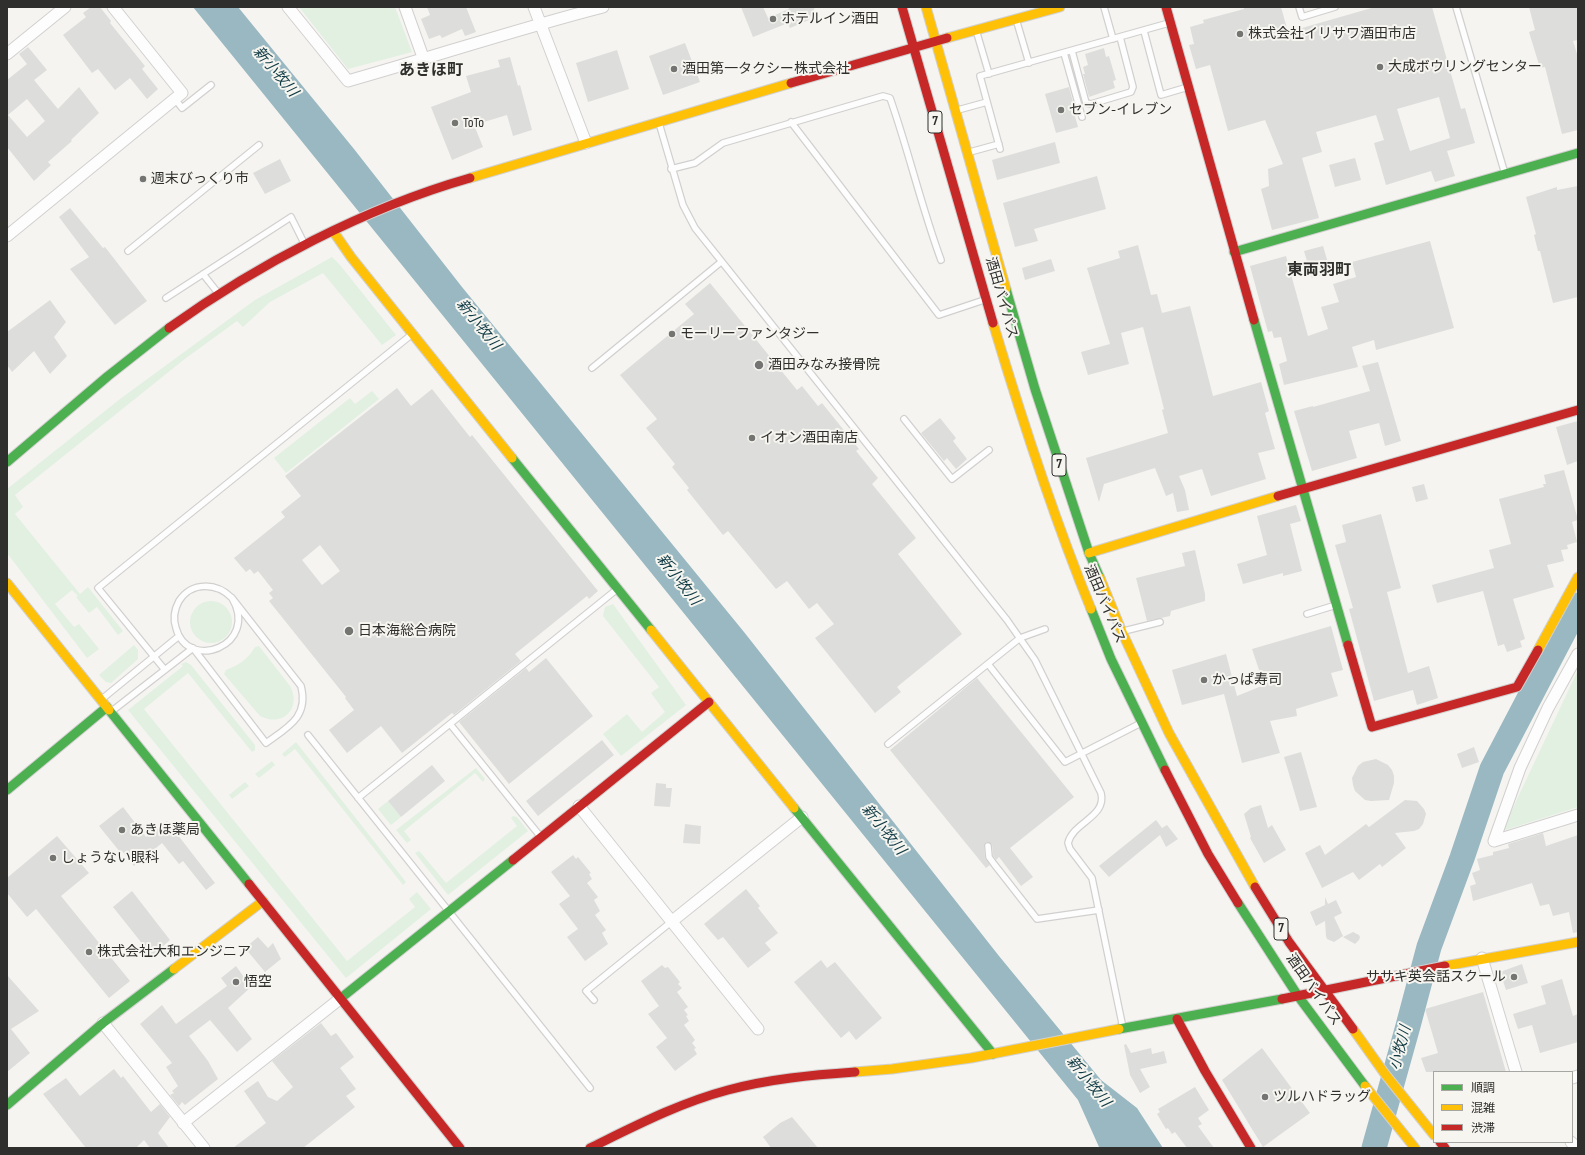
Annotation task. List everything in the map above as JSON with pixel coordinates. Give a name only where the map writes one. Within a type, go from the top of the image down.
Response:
[{"type":"main road","name":"酒田バイパス","points":[[902,7],[1017,404],[1071,561],[1111,659],[1141,723],[1208,854],[1298,996],[1375,1099],[1413,1146]]},
{"type":"main road","name":"酒田バイパス","points":[[926,7],[1035,389],[1089,553],[1122,632],[1169,733],[1242,865],[1289,942],[1385,1074],[1433,1134]]},
{"type":"main road","points":[[7,462],[170,327],[242,280],[305,245],[351,223],[416,196],[462,180],[914,47],[1060,7]]},
{"type":"main road","points":[[1166,7],[1234,252],[1372,727],[1517,687],[1578,577]]},
{"type":"main road","points":[[1234,252],[1578,153]]},
{"type":"main road","points":[[333,231],[351,257],[412,334],[993,1054]]},
{"type":"main road","points":[[1089,553],[1302,489],[1578,410]]},
{"type":"main road","points":[[7,583],[460,1148]]},
{"type":"main road","points":[[341,998],[709,702]]},
{"type":"main road","points":[[7,790],[106,706]]},
{"type":"main road","points":[[7,1105],[103,1023],[263,901]]},
{"type":"main road","points":[[595,1147],[669,1110],[699,1099],[749,1085],[795,1077],[931,1064],[993,1054],[1094,1033],[1298,996],[1482,958],[1578,942]]},
{"type":"main road","points":[[1177,1019],[1204,1071],[1251,1148]]},
{"type":"street","points":[[7,54],[65,7]]},
{"type":"street","points":[[7,236],[182,93],[113,7]]},
{"type":"street","points":[[288,7],[348,81],[424,60],[541,23],[603,7]]},
{"type":"street","points":[[405,7],[424,60]]},
{"type":"street","points":[[534,7],[586,143]]},
{"type":"street","points":[[1578,654],[1548,708],[1520,768],[1494,841],[1578,815]]},
{"type":"street","points":[[579,806],[758,1029]]},
{"type":"street","points":[[671,922],[802,817]]},
{"type":"street","points":[[1482,958],[1516,1071]]},
{"type":"street","points":[[183,1123],[341,998]]},
{"type":"street","points":[[103,1023],[204,1148]]},
{"type":"lane","points":[[1104,7],[1113,39]]},
{"type":"lane","points":[[1299,7],[1302,17],[1335,7]]},
{"type":"lane","points":[[1456,7],[1505,174]]},
{"type":"lane","points":[[1016,19],[1029,63]]},
{"type":"lane","points":[[968,153],[999,147],[980,76],[1170,23]]},
{"type":"lane","points":[[976,30],[989,74]]},
{"type":"lane","points":[[1144,31],[1161,95],[1188,87]]},
{"type":"lane","points":[[1072,51],[1086,103],[1091,104],[1131,92],[1133,87],[1120,37]]},
{"type":"lane","points":[[1064,53],[1082,117]]},
{"type":"lane","points":[[175,99],[182,108],[211,85]]},
{"type":"lane","points":[[671,169],[695,163],[723,143],[883,96],[890,98],[910,158],[929,227],[941,260]]},
{"type":"lane","points":[[956,110],[987,102]]},
{"type":"lane","points":[[659,122],[671,169],[683,205],[695,228],[994,603],[1035,660],[1101,793],[1102,802],[1098,810],[1073,832],[1068,843],[1070,849],[1090,875],[1123,1028]]},
{"type":"lane","points":[[791,122],[939,315],[987,299]]},
{"type":"lane","points":[[128,250],[259,145]]},
{"type":"lane","points":[[166,298],[291,218],[305,245]]},
{"type":"lane","points":[[592,368],[722,262]]},
{"type":"lane","points":[[203,274],[220,295]]},
{"type":"lane","points":[[165,670],[98,588],[412,334]]},
{"type":"lane","points":[[904,419],[952,479],[989,450]]},
{"type":"lane","points":[[193,648],[266,743],[299,716],[303,707],[304,696],[301,686],[232,598],[226,592],[210,586],[194,589],[186,593],[176,607],[174,615],[174,624],[179,636],[187,645],[203,651],[211,651],[227,644],[233,638],[239,622],[236,605],[232,598]]},
{"type":"lane","points":[[358,798],[618,588]]},
{"type":"lane","points":[[1307,614],[1336,605]]},
{"type":"lane","points":[[1122,632],[1160,622]]},
{"type":"lane","points":[[888,744],[1020,638],[1045,629]]},
{"type":"lane","points":[[106,706],[154,657],[179,636]]},
{"type":"lane","points":[[106,706],[165,670],[193,648]]},
{"type":"lane","points":[[988,664],[1065,762],[1141,723]]},
{"type":"lane","points":[[450,724],[541,837]]},
{"type":"lane","points":[[308,735],[590,1088]]},
{"type":"lane","points":[[988,846],[989,857],[1037,919],[1098,910]]},
{"type":"lane","points":[[594,1000],[586,991],[671,922]]},
{"type":"green space","points":[[299,7],[395,7],[412,52],[348,69]]},
{"type":"green space","points":[[332,257],[396,335],[382,345],[323,273],[270,302],[243,327],[237,321],[186,358],[15,495],[23,507],[15,514],[80,594],[88,587],[123,631],[118,635],[97,607],[89,613],[76,597],[78,596],[72,590],[55,604],[74,627],[79,624],[99,649],[87,658],[7,553],[7,489],[120,399],[255,300]]},
{"type":"green space","points":[[372,391],[379,399],[286,473],[274,458],[350,398],[355,404]]},
{"type":"green space","points":[[211,601],[226,607],[232,622],[226,637],[211,643],[196,637],[190,622],[196,607]]},
{"type":"green space","points":[[613,604],[686,705],[621,756],[603,734],[627,714],[642,732],[665,712],[651,693],[659,687],[603,616],[605,607]]},
{"type":"green space","points":[[134,645],[138,650],[138,659],[111,683],[106,682],[99,675]]},
{"type":"green space","points":[[259,646],[290,686],[293,694],[294,702],[292,708],[283,718],[268,719],[260,716],[224,674],[226,670],[243,661],[255,647]]},
{"type":"green space","points":[[186,662],[191,665],[255,745],[255,750],[252,752],[188,673],[144,709],[347,961],[415,907],[409,899],[417,892],[431,909],[346,978],[128,710],[183,666],[181,664]]},
{"type":"green space","points":[[1578,670],[1578,807],[1502,831]]},
{"type":"green space","points":[[296,742],[406,882],[403,885],[295,749],[285,757],[282,754]]},
{"type":"green space","points":[[272,761],[275,765],[259,778],[255,774]]},
{"type":"green space","points":[[476,768],[485,779],[483,782],[475,773],[404,831],[411,840],[407,843],[396,830]]},
{"type":"green space","points":[[245,782],[249,786],[232,799],[229,795]]},
{"type":"green space","points":[[388,801],[401,817],[391,825],[378,809]]},
{"type":"green space","points":[[513,816],[517,817],[528,831],[448,895],[415,853],[419,851],[446,883],[517,826],[511,818]]},
{"type":"water","name":"新小牧川","points":[[193,7],[238,7],[354,149],[462,287],[744,632],[999,956],[1101,1080],[1137,1108],[1163,1148],[1099,1147],[1078,1100]]},
{"type":"building","points":[[91,7],[100,7],[111,21],[110,23],[145,66],[142,69],[158,89],[147,99],[130,78],[115,90],[98,69],[92,73],[63,35],[86,17],[83,13]]},
{"type":"building","points":[[427,7],[466,7],[476,32],[465,36],[462,29],[442,38],[440,35],[429,39],[421,19],[430,15]]},
{"type":"building","points":[[741,7],[763,7],[768,18],[789,9],[788,7],[815,7],[809,20],[790,28],[788,23],[753,37]]},
{"type":"building","points":[[1244,7],[1281,7],[1288,32],[1375,7],[1432,7],[1461,109],[1465,108],[1475,143],[1447,151],[1455,176],[1435,182],[1431,171],[1386,185],[1374,143],[1384,140],[1376,115],[1316,132],[1322,152],[1302,158],[1319,218],[1272,230],[1261,189],[1269,186],[1268,169],[1283,164],[1265,120],[1228,131],[1210,65],[1196,69],[1189,45],[1194,44],[1190,27],[1204,23],[1203,20],[1244,9]],"holes":[[[1439,97],[1450,138],[1410,151],[1397,109]]]},
{"type":"building","points":[[1529,7],[1578,7],[1578,40],[1573,41],[1578,57],[1578,130],[1562,134],[1545,67],[1540,68],[1529,32],[1535,30]]},
{"type":"building","name":"酒田第一タクシー株式会社","points":[[685,43],[700,82],[663,95],[649,56]]},
{"type":"building","points":[[28,47],[47,70],[34,80],[58,109],[79,87],[99,113],[71,140],[72,141],[48,162],[51,165],[34,181],[7,147],[7,80],[27,64],[19,54]],"holes":[[[27,99],[45,121],[27,137],[8,115]]]},
{"type":"building","points":[[1104,48],[1106,57],[1109,56],[1116,80],[1113,81],[1115,88],[1089,97],[1083,74],[1085,74],[1083,67],[1088,65],[1085,54]]},
{"type":"building","points":[[617,50],[629,89],[588,102],[576,63]]},
{"type":"building","points":[[510,57],[518,86],[520,85],[532,130],[513,136],[507,115],[474,125],[483,147],[452,160],[431,107],[471,92],[466,76],[500,67],[498,60]]},
{"type":"building","name":"セブン-イレブン","points":[[1069,87],[1073,102],[1071,102],[1078,127],[1056,133],[1045,94]]},
{"type":"building","points":[[1055,142],[1060,163],[997,180],[992,160]]},
{"type":"building","points":[[1355,158],[1361,180],[1335,187],[1329,165]]},
{"type":"building","points":[[280,159],[291,181],[265,194],[253,173]]},
{"type":"building","points":[[1097,176],[1106,209],[1034,229],[1038,241],[1015,247],[1003,203]]},
{"type":"building","points":[[1578,186],[1578,297],[1553,303],[1540,251],[1538,251],[1534,235],[1536,234],[1526,197],[1557,187],[1557,190]]},
{"type":"building","points":[[70,208],[103,248],[105,247],[147,301],[115,325],[70,269],[89,257],[59,217]]},
{"type":"building","points":[[1430,241],[1454,328],[1376,350],[1374,340],[1352,347],[1358,367],[1284,385],[1279,364],[1287,361],[1281,337],[1274,338],[1272,331],[1268,332],[1250,266],[1286,256],[1308,336],[1328,329],[1321,307],[1339,302],[1333,284],[1356,277],[1352,262]]},
{"type":"building","points":[[1138,245],[1151,295],[1157,294],[1162,313],[1190,306],[1213,396],[1261,382],[1269,411],[1265,413],[1275,449],[1258,453],[1266,479],[1211,496],[1202,469],[1179,476],[1185,490],[1189,510],[1177,512],[1173,493],[1166,496],[1155,468],[1104,484],[1099,502],[1086,458],[1168,433],[1162,410],[1164,409],[1143,327],[1121,333],[1129,364],[1088,375],[1081,352],[1110,344],[1087,268],[1120,258],[1118,251]]},
{"type":"building","points":[[1323,246],[1331,273],[1312,278],[1304,251]]},
{"type":"building","points":[[1051,259],[1055,271],[1025,280],[1022,268]]},
{"type":"building","name":"イオン酒田南店","points":[[710,283],[797,390],[802,386],[818,406],[822,403],[859,449],[856,451],[878,478],[872,484],[916,538],[898,554],[962,634],[897,687],[901,692],[875,713],[815,638],[834,624],[817,603],[809,609],[787,581],[776,589],[728,531],[723,535],[687,490],[689,488],[672,467],[675,464],[646,428],[657,419],[620,375],[694,314],[685,304]]},
{"type":"building","points":[[50,300],[66,322],[54,337],[67,356],[50,374],[34,351],[12,372],[7,365],[7,332]]},
{"type":"building","points":[[1378,362],[1401,441],[1385,446],[1379,423],[1349,431],[1357,458],[1312,471],[1294,411],[1370,391],[1362,366]]},
{"type":"building","points":[[397,388],[411,406],[432,389],[470,437],[472,435],[598,591],[589,599],[587,596],[515,654],[521,661],[454,715],[452,713],[402,753],[381,726],[347,753],[329,730],[354,710],[345,698],[346,697],[269,601],[273,598],[269,593],[273,590],[258,571],[254,574],[250,569],[246,572],[234,558],[285,517],[281,512],[301,496],[285,476]],"holes":[[[320,545],[340,571],[322,585],[302,560]]]},
{"type":"building","points":[[940,418],[956,438],[953,441],[967,459],[956,469],[947,458],[944,461],[921,433]]},
{"type":"building","points":[[1578,421],[1578,461],[1567,465],[1556,427]]},
{"type":"building","points":[[1564,470],[1578,520],[1572,522],[1577,542],[1567,545],[1568,549],[1561,550],[1564,561],[1547,565],[1554,587],[1513,599],[1525,639],[1520,641],[1522,647],[1507,652],[1504,644],[1498,646],[1483,591],[1437,603],[1432,585],[1494,568],[1489,550],[1511,544],[1499,499],[1544,487],[1543,484],[1546,484],[1544,475]]},
{"type":"building","points":[[1424,484],[1428,499],[1416,502],[1412,487]]},
{"type":"building","points":[[1296,505],[1301,521],[1290,524],[1302,571],[1283,576],[1283,573],[1243,584],[1237,564],[1267,555],[1257,516]]},
{"type":"building","points":[[1381,514],[1401,588],[1387,592],[1408,673],[1429,666],[1438,698],[1417,705],[1413,690],[1374,701],[1349,609],[1353,608],[1335,545],[1346,542],[1342,525]]},
{"type":"building","points":[[1195,550],[1205,594],[1205,601],[1171,611],[1170,616],[1147,621],[1136,578],[1185,566],[1182,553]]},
{"type":"building","points":[[1331,626],[1343,670],[1331,673],[1338,696],[1296,709],[1297,716],[1270,721],[1280,753],[1242,763],[1224,694],[1182,705],[1172,670],[1226,654],[1237,696],[1264,685],[1252,649]]},
{"type":"building","points":[[546,658],[593,716],[509,784],[459,722],[526,668],[529,672]]},
{"type":"building","points":[[977,678],[1074,797],[1010,848],[1033,877],[1021,886],[999,857],[996,860],[993,855],[992,844],[988,842],[985,843],[984,846],[985,858],[990,865],[986,868],[890,750]]},
{"type":"building","points":[[602,740],[614,755],[538,816],[526,801]]},
{"type":"building","points":[[1474,747],[1479,762],[1462,768],[1457,754]]},
{"type":"building","points":[[1301,752],[1317,807],[1300,811],[1284,757]]},
{"type":"building","points":[[1376,759],[1388,765],[1394,776],[1394,783],[1389,800],[1365,800],[1355,791],[1353,785],[1352,778],[1358,766],[1363,762]]},
{"type":"building","points":[[432,765],[445,781],[401,817],[388,801]]},
{"type":"building","points":[[656,783],[666,784],[666,788],[672,788],[670,807],[654,806]]},
{"type":"building","points":[[1405,800],[1417,801],[1424,809],[1426,814],[1423,824],[1419,829],[1395,833],[1406,848],[1382,867],[1380,864],[1359,880],[1353,872],[1322,888],[1305,853],[1320,845],[1325,855],[1366,824],[1369,827]]},
{"type":"building","points":[[1261,805],[1268,828],[1272,825],[1286,850],[1264,863],[1250,838],[1251,837],[1244,814],[1251,808]]},
{"type":"building","points":[[123,807],[146,837],[167,821],[215,883],[206,890],[183,861],[179,864],[162,843],[134,866],[122,851],[120,852],[99,826]]},
{"type":"building","points":[[1156,820],[1162,828],[1167,825],[1178,839],[1166,847],[1160,835],[1109,877],[1099,866]]},
{"type":"building","points":[[685,824],[701,826],[700,844],[683,843]]},
{"type":"building","points":[[1543,833],[1546,846],[1578,835],[1578,932],[1573,933],[1569,912],[1553,916],[1549,904],[1540,906],[1532,883],[1473,901],[1470,886],[1476,884],[1472,873],[1480,870],[1477,859],[1493,855],[1493,852],[1509,848],[1508,844]]},
{"type":"building","points":[[57,836],[89,873],[61,896],[130,981],[109,998],[36,909],[27,917],[7,893],[7,878]]},
{"type":"building","points":[[573,855],[576,859],[578,857],[591,873],[589,874],[592,879],[587,883],[598,897],[594,900],[600,911],[595,915],[606,930],[602,933],[608,944],[585,961],[567,937],[578,929],[559,904],[570,896],[551,872]]},
{"type":"building","points":[[746,889],[760,906],[758,908],[778,933],[765,943],[771,950],[748,968],[723,937],[718,940],[704,924]]},
{"type":"building","points":[[132,891],[170,940],[152,956],[113,907]]},
{"type":"building","points":[[1325,897],[1328,904],[1336,900],[1342,913],[1334,917],[1343,936],[1334,942],[1327,939],[1325,921],[1316,926],[1310,912],[1325,905]]},
{"type":"building","points":[[1353,932],[1360,937],[1355,944],[1343,937]]},
{"type":"building","points":[[258,937],[268,948],[273,943],[281,959],[265,972],[245,948]]},
{"type":"building","points":[[821,960],[827,968],[835,962],[882,1018],[856,1040],[849,1031],[841,1038],[794,982]]},
{"type":"building","name":"ササキ英会話スクール","points":[[1522,964],[1528,983],[1506,990],[1500,972]]},
{"type":"building","points":[[662,965],[665,968],[668,967],[680,982],[678,984],[682,988],[677,992],[688,1007],[684,1010],[688,1015],[686,1016],[689,1021],[684,1025],[695,1040],[692,1043],[696,1048],[694,1049],[697,1054],[675,1071],[656,1047],[667,1038],[648,1014],[659,1006],[641,981]]},
{"type":"building","points":[[236,966],[251,987],[228,1008],[252,1039],[237,1052],[210,1020],[189,1036],[208,1061],[218,1079],[185,1105],[182,1102],[179,1106],[170,1095],[174,1093],[172,1091],[178,1086],[166,1067],[172,1063],[140,1024],[162,1005],[176,1024],[227,986],[221,978]]},
{"type":"building","points":[[7,975],[39,1011],[11,1029],[30,1053],[7,1072]]},
{"type":"building","points":[[1562,979],[1573,1016],[1578,1014],[1578,1042],[1540,1053],[1532,1025],[1518,1029],[1513,1014],[1546,1004],[1541,986]]},
{"type":"building","points":[[1483,992],[1506,1071],[1426,1072],[1421,1058],[1438,1053],[1425,1009]]},
{"type":"building","points":[[321,1023],[331,1036],[336,1033],[354,1057],[340,1068],[356,1089],[346,1096],[355,1107],[303,1148],[233,1148],[266,1123],[244,1091],[258,1081],[268,1097],[277,1101],[293,1087],[272,1061]]},
{"type":"building","points":[[1126,1044],[1131,1053],[1151,1048],[1152,1054],[1164,1051],[1167,1063],[1140,1069],[1150,1087],[1140,1093],[1130,1075],[1124,1045]]},
{"type":"building","name":"ツルハドラッグ","points":[[1262,1048],[1310,1113],[1263,1147],[1222,1080]]},
{"type":"building","points":[[114,1069],[121,1078],[123,1076],[151,1112],[160,1104],[170,1117],[158,1133],[169,1148],[150,1148],[144,1140],[136,1148],[86,1148],[43,1094],[66,1078],[80,1096]]},
{"type":"building","points":[[1195,1087],[1209,1110],[1198,1118],[1202,1124],[1198,1126],[1214,1148],[1187,1148],[1175,1132],[1172,1134],[1168,1128],[1166,1129],[1157,1114],[1160,1112],[1158,1109]]},
{"type":"building","points":[[792,1117],[818,1148],[771,1148],[763,1137],[780,1123]]},
{"type":"waterway","name":"小牧川","points":[[1374,1148],[1429,947],[1462,858],[1492,769],[1578,605]]},
{"type":"traffic: fast","points":[[1234,252],[1578,153]]},
{"type":"traffic: fast","points":[[1006,289],[1035,389],[1089,553],[1100,578]]},
{"type":"traffic: fast","points":[[1254,320],[1348,645]]},
{"type":"traffic: fast","points":[[7,462],[108,376],[169,328]]},
{"type":"traffic: fast","points":[[512,458],[651,630]]},
{"type":"traffic: fast","points":[[1091,609],[1111,659],[1165,770]]},
{"type":"traffic: fast","points":[[7,790],[107,707]]},
{"type":"traffic: fast","points":[[109,710],[249,884]]},
{"type":"traffic: fast","points":[[794,808],[993,1054]]},
{"type":"traffic: fast","points":[[341,998],[513,860]]},
{"type":"traffic: fast","points":[[1238,903],[1298,996],[1365,1086]]},
{"type":"traffic: fast","points":[[7,1105],[103,1023],[174,969]]},
{"type":"traffic: fast","points":[[1119,1029],[1282,999]]},
{"type":"traffic: slow","points":[[926,7],[1006,289]]},
{"type":"traffic: slow","points":[[947,38],[1060,7]]},
{"type":"traffic: slow","points":[[470,178],[791,83]]},
{"type":"traffic: slow","points":[[333,231],[351,257],[512,458]]},
{"type":"traffic: slow","points":[[993,323],[1039,468],[1091,609]]},
{"type":"traffic: slow","points":[[1089,553],[1278,496]]},
{"type":"traffic: slow","points":[[1538,650],[1578,577]]},
{"type":"traffic: slow","points":[[1100,578],[1122,632],[1169,733],[1255,887]]},
{"type":"traffic: slow","points":[[7,583],[109,710]]},
{"type":"traffic: slow","points":[[651,630],[794,808]]},
{"type":"traffic: slow","points":[[174,969],[263,901]]},
{"type":"traffic: slow","points":[[1445,966],[1578,942]]},
{"type":"traffic: slow","points":[[855,1072],[892,1069],[971,1058],[1119,1029]]},
{"type":"traffic: slow","points":[[1353,1029],[1385,1074],[1433,1134]]},
{"type":"traffic: slow","points":[[1365,1086],[1415,1148]]},
{"type":"traffic: jam","points":[[902,7],[993,323]]},
{"type":"traffic: jam","points":[[1166,7],[1254,320]]},
{"type":"traffic: jam","points":[[791,83],[947,38]]},
{"type":"traffic: jam","points":[[169,328],[203,304],[239,282],[314,240],[391,205],[431,190],[470,178]]},
{"type":"traffic: jam","points":[[1278,496],[1578,410]]},
{"type":"traffic: jam","points":[[1348,645],[1372,727],[1517,687],[1538,650]]},
{"type":"traffic: jam","points":[[513,860],[709,702]]},
{"type":"traffic: jam","points":[[1165,770],[1208,854],[1238,903]]},
{"type":"traffic: jam","points":[[249,884],[460,1148]]},
{"type":"traffic: jam","points":[[1255,887],[1289,942],[1353,1029]]},
{"type":"traffic: jam","points":[[1282,999],[1445,966]]},
{"type":"traffic: jam","points":[[1177,1019],[1205,1071],[1251,1148]]},
{"type":"traffic: jam","points":[[590,1148],[641,1123],[692,1101],[710,1095],[759,1083],[791,1078],[855,1072]]},
{"type":"traffic: jam","points":[[1441,1143],[1445,1148]]},
{"type":"place","name":"ホテルイン酒田","points":[[773,19]]},
{"type":"place","name":"株式会社イリサワ酒田市店","points":[[1240,34]]},
{"type":"place","name":"大成ボウリングセンター","points":[[1380,67]]},
{"type":"place","name":"酒田第一タクシー株式会社","points":[[674,69]]},
{"type":"place","name":"セブン-イレブン","points":[[1061,110]]},
{"type":"place","name":"ToTo","points":[[455,123]]},
{"type":"place","name":"週末びっくり市","points":[[143,179]]},
{"type":"place","name":"モーリーファンタジー","points":[[672,334]]},
{"type":"place","name":"酒田みなみ接骨院","points":[[759,365]]},
{"type":"place","name":"イオン酒田南店","points":[[752,438]]},
{"type":"place","name":"日本海総合病院","points":[[349,631]]},
{"type":"place","name":"かっぱ寿司","points":[[1204,680]]},
{"type":"place","name":"あきほ薬局","points":[[122,830]]},
{"type":"place","name":"しょうない眼科","points":[[53,858]]},
{"type":"place","name":"株式会社大和エンジニア","points":[[89,952]]},
{"type":"place","name":"ササキ英会話スクール","points":[[1514,977]]},
{"type":"place","name":"悟空","points":[[236,982]]},
{"type":"place","name":"ツルハドラッグ","points":[[1265,1097]]},
{"type":"district","name":"あきほ町","points":[[431,71]]},
{"type":"district","name":"東両羽町","points":[[1319,271]]}]
